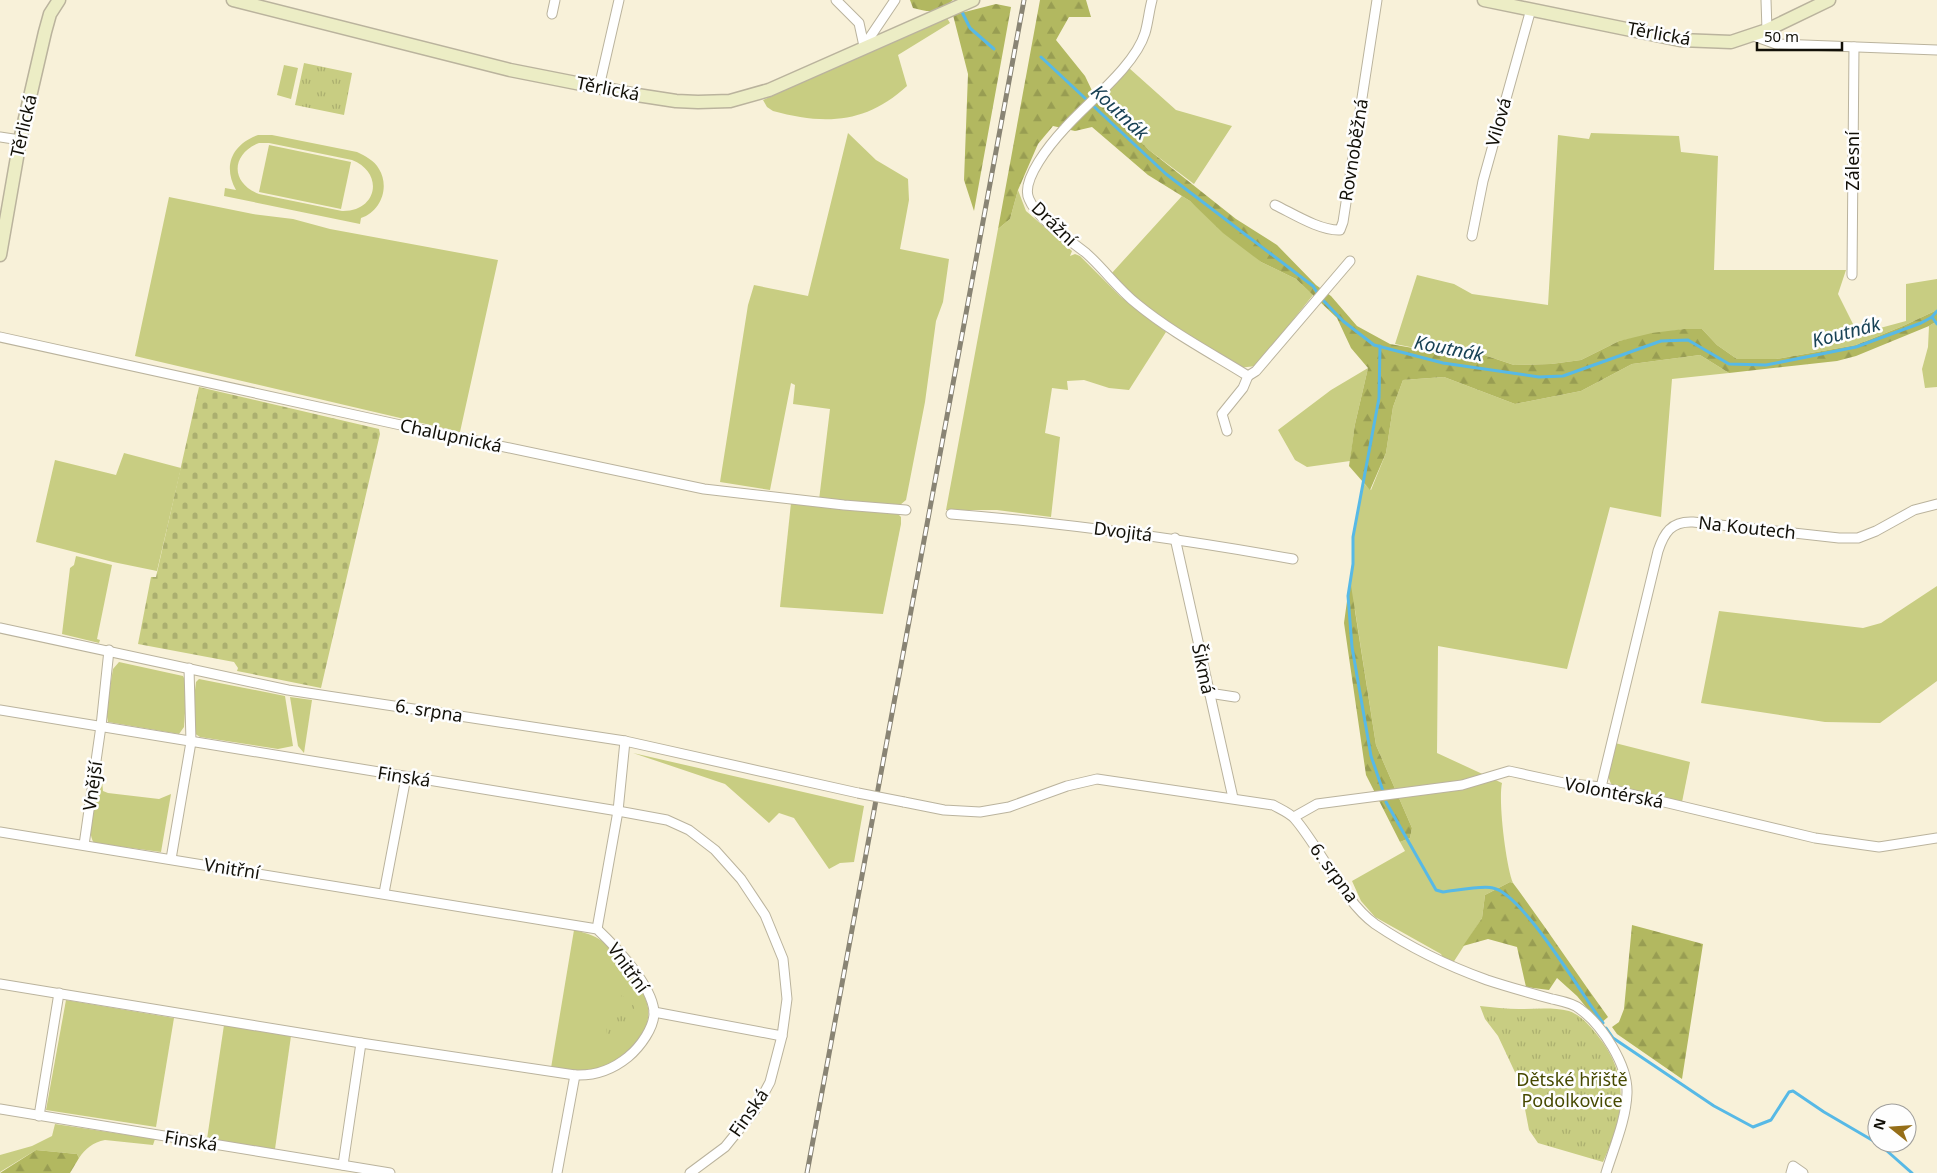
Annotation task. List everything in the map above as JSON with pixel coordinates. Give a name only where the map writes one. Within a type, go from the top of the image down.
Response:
[{"type":"main road","name":"Těrlická","points":[[0,255],[20,140],[50,14],[59,0]]},
{"type":"main road","name":"Těrlická","points":[[233,0],[249,2],[510,70],[676,101],[730,101],[742,99],[786,83],[864,46],[973,0]]},
{"type":"main road","name":"Těrlická","points":[[1484,0],[1680,40],[1731,42],[1767,30],[1829,0]]},
{"type":"street","points":[[552,14],[556,0]]},
{"type":"street","points":[[599,88],[619,0]]},
{"type":"street","points":[[836,0],[859,23],[864,46]]},
{"type":"street","points":[[864,46],[895,0]]},
{"type":"street","name":"Drážní","points":[[1152,0],[1145,34],[1136,53],[1064,129],[1034,170],[1027,187],[1028,199],[1044,218],[1086,254],[1135,303],[1158,321],[1248,376]]},
{"type":"street","name":"Rovnoběžná","points":[[1275,205],[1313,223],[1334,230],[1340,230],[1343,222],[1377,0]]},
{"type":"street","points":[[1766,0],[1767,30]]},
{"type":"street","name":"Vilová","points":[[1472,236],[1483,181],[1531,9]]},
{"type":"street","points":[[1751,35],[1776,44],[1937,50]]},
{"type":"street","name":"Zálesní","points":[[1852,275],[1854,47]]},
{"type":"street","points":[[0,137],[20,140]]},
{"type":"street","points":[[1228,431],[1222,414],[1244,388],[1248,376],[1256,371],[1350,261]]},
{"type":"street","name":"Chalupnická","points":[[0,337],[391,423],[704,489],[906,510]]},
{"type":"street","name":"Na Koutech","points":[[1601,787],[1658,551],[1665,533],[1672,526],[1678,523],[1693,522],[1839,538],[1858,538],[1876,531],[1914,510],[1937,504]]},
{"type":"street","name":"Dvojitá","points":[[952,514],[1028,520],[1175,538],[1293,559]]},
{"type":"street","name":"Šikmá","points":[[1175,538],[1233,798]]},
{"type":"street","name":"6. srpna","points":[[0,628],[288,690],[625,741],[858,793],[944,810],[980,812],[1009,806],[1067,786],[1097,779],[1273,805],[1294,817],[1350,896],[1373,922],[1411,946],[1477,976],[1579,1007],[1595,1023],[1608,1041],[1621,1065],[1625,1075],[1627,1091],[1625,1108],[1606,1173]]},
{"type":"street","name":"Vnější","points":[[84,845],[101,726],[109,650]]},
{"type":"street","points":[[171,859],[191,742],[190,668]]},
{"type":"street","points":[[1209,694],[1235,697]]},
{"type":"street","points":[[0,710],[191,742]]},
{"type":"street","points":[[597,929],[618,811],[625,741]]},
{"type":"street","name":"Finská","points":[[191,742],[667,820],[689,830],[715,850],[741,879],[765,915],[783,959],[786,999],[782,1036],[770,1082],[755,1110],[725,1147],[690,1173]]},
{"type":"street","name":"Volontérská","points":[[1294,817],[1317,804],[1462,784],[1509,771],[1564,783],[1601,787],[1815,838],[1879,847],[1937,838]]},
{"type":"street","points":[[384,893],[406,777]]},
{"type":"street","name":"Vnitřní","points":[[0,832],[597,929],[615,946],[627,961],[650,999],[654,1012],[642,1043],[622,1062],[592,1076],[360,1043],[0,984]]},
{"type":"street","points":[[39,1116],[59,993]]},
{"type":"street","points":[[654,1012],[782,1036]]},
{"type":"street","points":[[343,1165],[360,1043]]},
{"type":"street","points":[[556,1173],[575,1075]]},
{"type":"street","name":"Finská","points":[[0,1109],[390,1173]]},
{"type":"street","points":[[1792,1170],[1803,1173]]},
{"type":"green space","points":[[910,0],[953,0],[938,10],[925,11],[913,8]]},
{"type":"green space","points":[[1040,0],[1086,0],[1091,17],[1069,17],[1056,40],[1085,76],[1097,101],[1105,105],[1149,150],[1236,219],[1277,245],[1316,285],[1331,296],[1357,326],[1390,344],[1430,351],[1478,353],[1514,365],[1551,364],[1581,360],[1619,341],[1652,333],[1702,329],[1717,345],[1737,359],[1776,359],[1856,345],[1937,310],[1937,321],[1856,356],[1837,361],[1729,373],[1700,355],[1632,364],[1581,391],[1515,404],[1444,377],[1403,380],[1393,407],[1386,453],[1370,490],[1349,466],[1355,424],[1368,368],[1351,348],[1337,318],[1296,279],[1261,262],[1223,233],[1190,201],[1148,175],[1092,127],[1075,131],[1053,126],[1038,144],[1018,190],[1010,219],[998,229]]},
{"type":"green space","points":[[996,4],[1011,7],[974,211],[964,180],[968,74],[953,15]]},
{"type":"green space","points":[[947,18],[950,23],[898,55],[907,86],[892,99],[876,108],[844,118],[810,118],[773,111],[767,107],[763,100]]},
{"type":"green space","points":[[304,63],[352,73],[344,115],[295,105]]},
{"type":"green space","points":[[284,65],[298,68],[291,99],[277,95]]},
{"type":"green space","points":[[1129,68],[1176,110],[1232,126],[1194,184],[1149,150],[1105,105],[1097,101]]},
{"type":"green space","points":[[848,133],[876,160],[908,179],[909,200],[900,249],[949,259],[943,302],[936,321],[925,402],[906,500],[900,505],[819,500],[830,409],[793,404],[795,385],[791,383],[770,490],[720,482],[748,305],[754,285],[808,296]]},
{"type":"green space","points":[[1591,133],[1679,136],[1681,152],[1718,156],[1714,270],[1846,270],[1838,294],[1858,334],[1906,321],[1906,284],[1937,279],[1937,310],[1856,345],[1776,359],[1737,359],[1717,345],[1702,329],[1684,329],[1619,341],[1581,360],[1551,364],[1514,365],[1478,353],[1430,351],[1395,344],[1417,275],[1454,284],[1472,294],[1548,305],[1558,135],[1589,139]]},
{"type":"green space","points":[[258,135],[272,135],[357,152],[372,161],[379,169],[384,183],[382,198],[374,210],[361,218],[360,224],[224,196],[225,188],[236,190],[230,172],[232,156],[249,139]],"holes":[[[259,143],[269,143],[352,160],[362,166],[373,182],[369,199],[354,210],[342,211],[259,194],[250,189],[239,176],[239,161],[250,148]]]},
{"type":"green space","points":[[269,145],[351,162],[341,209],[259,192]]},
{"type":"green space","points":[[1018,190],[1026,211],[1072,251],[1070,256],[1075,254],[1080,256],[1121,297],[1166,332],[1129,390],[1109,388],[1084,380],[1067,381],[1068,390],[1052,388],[1045,433],[1060,437],[1051,517],[997,510],[946,510],[998,229],[1010,219]]},
{"type":"green space","points":[[1182,196],[1261,262],[1296,279],[1313,295],[1256,366],[1238,368],[1165,320],[1137,299],[1111,274]]},
{"type":"green space","points":[[169,197],[253,214],[293,219],[330,229],[498,260],[460,432],[135,356]]},
{"type":"green space","points":[[1937,321],[1937,387],[1925,388],[1922,369],[1928,347],[1929,326]]},
{"type":"green space","points":[[1700,355],[1729,373],[1672,379],[1661,517],[1610,507],[1567,669],[1438,646],[1437,753],[1502,783],[1503,833],[1513,883],[1510,882],[1485,895],[1482,918],[1449,969],[1441,954],[1375,917],[1361,901],[1352,881],[1405,851],[1400,842],[1410,838],[1412,828],[1376,745],[1355,610],[1348,596],[1353,564],[1353,537],[1363,483],[1371,490],[1386,453],[1393,407],[1403,380],[1444,377],[1515,404],[1581,391],[1632,364]]},
{"type":"green space","points":[[1368,368],[1355,424],[1350,461],[1307,467],[1295,460],[1278,430],[1331,390]]},
{"type":"green space","points":[[199,387],[379,429],[380,434],[321,688],[237,671],[238,668],[234,662],[138,644],[151,577],[156,577]]},
{"type":"green space","points":[[124,453],[181,468],[157,571],[113,562],[36,542],[55,460],[116,475]]},
{"type":"green space","points":[[791,503],[896,512],[901,517],[883,614],[780,607]]},
{"type":"green space","points":[[76,556],[112,565],[97,639],[100,640],[99,643],[62,634],[70,568],[74,565]]},
{"type":"green space","points":[[1350,579],[1376,745],[1412,828],[1410,838],[1400,842],[1366,775],[1344,623]]},
{"type":"green space","points":[[1937,586],[1937,681],[1880,723],[1825,722],[1701,703],[1719,611],[1863,628],[1881,623]]},
{"type":"green space","points":[[119,662],[183,676],[187,684],[184,727],[179,734],[108,722],[106,711],[113,669]]},
{"type":"green space","points":[[199,679],[285,696],[293,746],[278,749],[200,737],[194,733],[192,714],[196,682]]},
{"type":"green space","points":[[290,697],[312,700],[304,753],[298,746]]},
{"type":"green space","points":[[1615,743],[1690,762],[1682,802],[1612,786],[1607,774]]},
{"type":"green space","points":[[633,753],[864,806],[854,862],[840,863],[829,869],[794,818],[779,813],[769,823],[725,784]]},
{"type":"green space","points":[[97,780],[102,781],[103,791],[108,793],[159,799],[171,794],[161,852],[94,843],[91,837],[90,821]]},
{"type":"green space","points":[[1510,882],[1513,883],[1608,1017],[1600,1024],[1577,996],[1557,978],[1549,990],[1526,987],[1517,947],[1488,939],[1463,946],[1482,918],[1485,895]]},
{"type":"green space","points":[[1632,925],[1703,944],[1682,1079],[1617,1034],[1612,1027],[1619,1022],[1624,1009]]},
{"type":"green space","points":[[574,930],[599,939],[614,952],[643,993],[647,1003],[648,1016],[645,1029],[630,1051],[606,1067],[582,1073],[551,1068]]},
{"type":"green space","points":[[622,995],[634,1006],[633,1024],[623,1034],[611,1038],[607,1035],[606,1022]]},
{"type":"green space","points":[[66,1000],[174,1018],[156,1127],[46,1110]]},
{"type":"green space","name":"Dětské hřiště Podolkovice","points":[[1480,1006],[1569,1011],[1582,1018],[1598,1036],[1609,1051],[1616,1067],[1620,1082],[1621,1098],[1616,1129],[1603,1162],[1538,1143],[1529,1130],[1520,1083],[1498,1036],[1485,1019]]},
{"type":"green space","points":[[224,1025],[291,1036],[275,1149],[207,1139]]},
{"type":"green space","points":[[55,1124],[155,1139],[153,1145],[105,1140],[97,1142],[90,1146],[79,1158],[77,1154],[36,1150],[0,1172],[0,1155],[32,1146],[52,1136]]},
{"type":"green space","points":[[36,1150],[77,1154],[79,1158],[70,1173],[0,1173]]},
{"type":"waterway","name":"Koutnák","points":[[961,10],[970,28],[994,49]]},
{"type":"waterway","name":"Koutnák","points":[[1041,57],[1166,174],[1313,286],[1320,297],[1343,321],[1374,345],[1443,363],[1539,377],[1563,376],[1661,341],[1688,340],[1729,364],[1766,365],[1856,347],[1921,323],[1932,317],[1937,311]]},
{"type":"waterway","points":[[1932,317],[1937,324]]},
{"type":"waterway","points":[[1380,346],[1379,398],[1353,537],[1353,564],[1348,596],[1352,647],[1371,756],[1383,791]]},
{"type":"waterway","points":[[1386,802],[1436,890],[1443,892],[1488,887],[1505,894],[1520,908],[1551,947],[1603,1023]]},
{"type":"waterway","points":[[1606,1028],[1613,1038],[1714,1106],[1753,1127],[1771,1120],[1789,1092],[1793,1091],[1867,1137]]},
{"type":"waterway","points":[[1889,1153],[1912,1173]]},
{"type":"railway","points":[[807,1173],[1024,0]]}]
